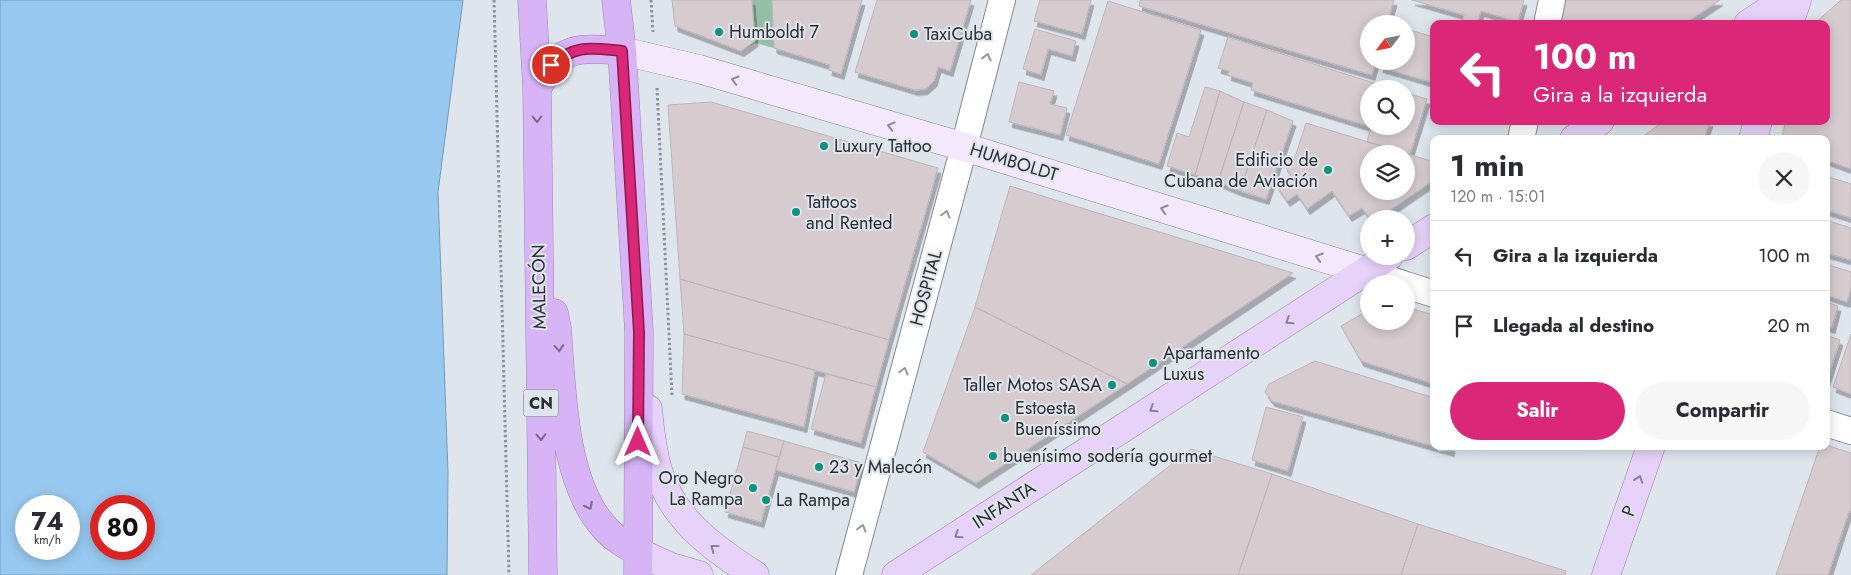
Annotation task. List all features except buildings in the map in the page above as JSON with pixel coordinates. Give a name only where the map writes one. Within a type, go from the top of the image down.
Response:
[{"type":"highway","name":"MALECÓN","points":[[532,0],[537,88],[543,575]]},
{"type":"highway","points":[[616,0],[622,51],[639,332],[638,564]]},
{"type":"highway","points":[[537,88],[551,65],[564,54],[586,48],[622,51]]},
{"type":"highway","points":[[538,231],[557,328],[565,418],[572,460],[582,490],[592,511],[604,528],[618,540],[638,564]]},
{"type":"main road","points":[[1754,20],[1784,0]]},
{"type":"main road","points":[[1790,20],[1797,0]]},
{"type":"main road","points":[[1580,135],[1594,125]]},
{"type":"main road","points":[[1415,240],[1430,231]]},
{"type":"main road","name":"INFANTA","points":[[896,575],[919,566],[1375,265]]},
{"type":"main road","points":[[639,332],[652,444],[658,472],[670,497],[687,522],[705,541],[755,575]]},
{"type":"main road","name":"P","points":[[1606,575],[1650,450]]},
{"type":"main road","points":[[638,564],[671,567],[699,575]]},
{"type":"street","name":"HOSPITAL","points":[[849,575],[1002,0]]},
{"type":"street","points":[[1548,20],[1552,0]]},
{"type":"street","name":"HUMBOLDT","points":[[622,51],[699,69],[964,147],[1377,275]]},
{"type":"street","name":"HUMBOLDT","points":[[1415,287],[1430,293]]},
{"type":"street","points":[[1830,424],[1851,431]]},
{"type":"path","points":[[494,0],[508,575]]},
{"type":"path","points":[[651,0],[656,58],[672,396]]},
{"type":"green space","points":[[672,0],[772,0],[774,48],[755,43],[741,51],[675,26]]},
{"type":"water","points":[[0,0],[463,0],[438,192],[448,473],[447,575],[0,575]]},
{"type":"place","name":"Humboldt 7","points":[[719,32]]},
{"type":"place","name":"TaxiCuba","points":[[914,34]]},
{"type":"place","name":"Luxury Tattoo","points":[[824,146]]},
{"type":"place","name":"Edificio de Cubana de Aviación","points":[[1328,170]]},
{"type":"place","name":"Tattoos and Rented","points":[[796,212]]},
{"type":"place","name":"Apartamento Luxus","points":[[1153,363]]},
{"type":"place","name":"Taller Motos SASA","points":[[1112,385]]},
{"type":"place","name":"Estoesta Bueníssimo","points":[[1005,418]]},
{"type":"place","name":"buenísimo sodería gourmet","points":[[993,456]]},
{"type":"place","name":"23 y Malecón","points":[[819,467]]},
{"type":"place","name":"Oro Negro La Rampa","points":[[753,488]]},
{"type":"place","name":"La Rampa","points":[[766,500]]},
{"type":"route","points":[[551,65],[564,54],[586,48],[622,51],[639,332],[638,442]]}]
